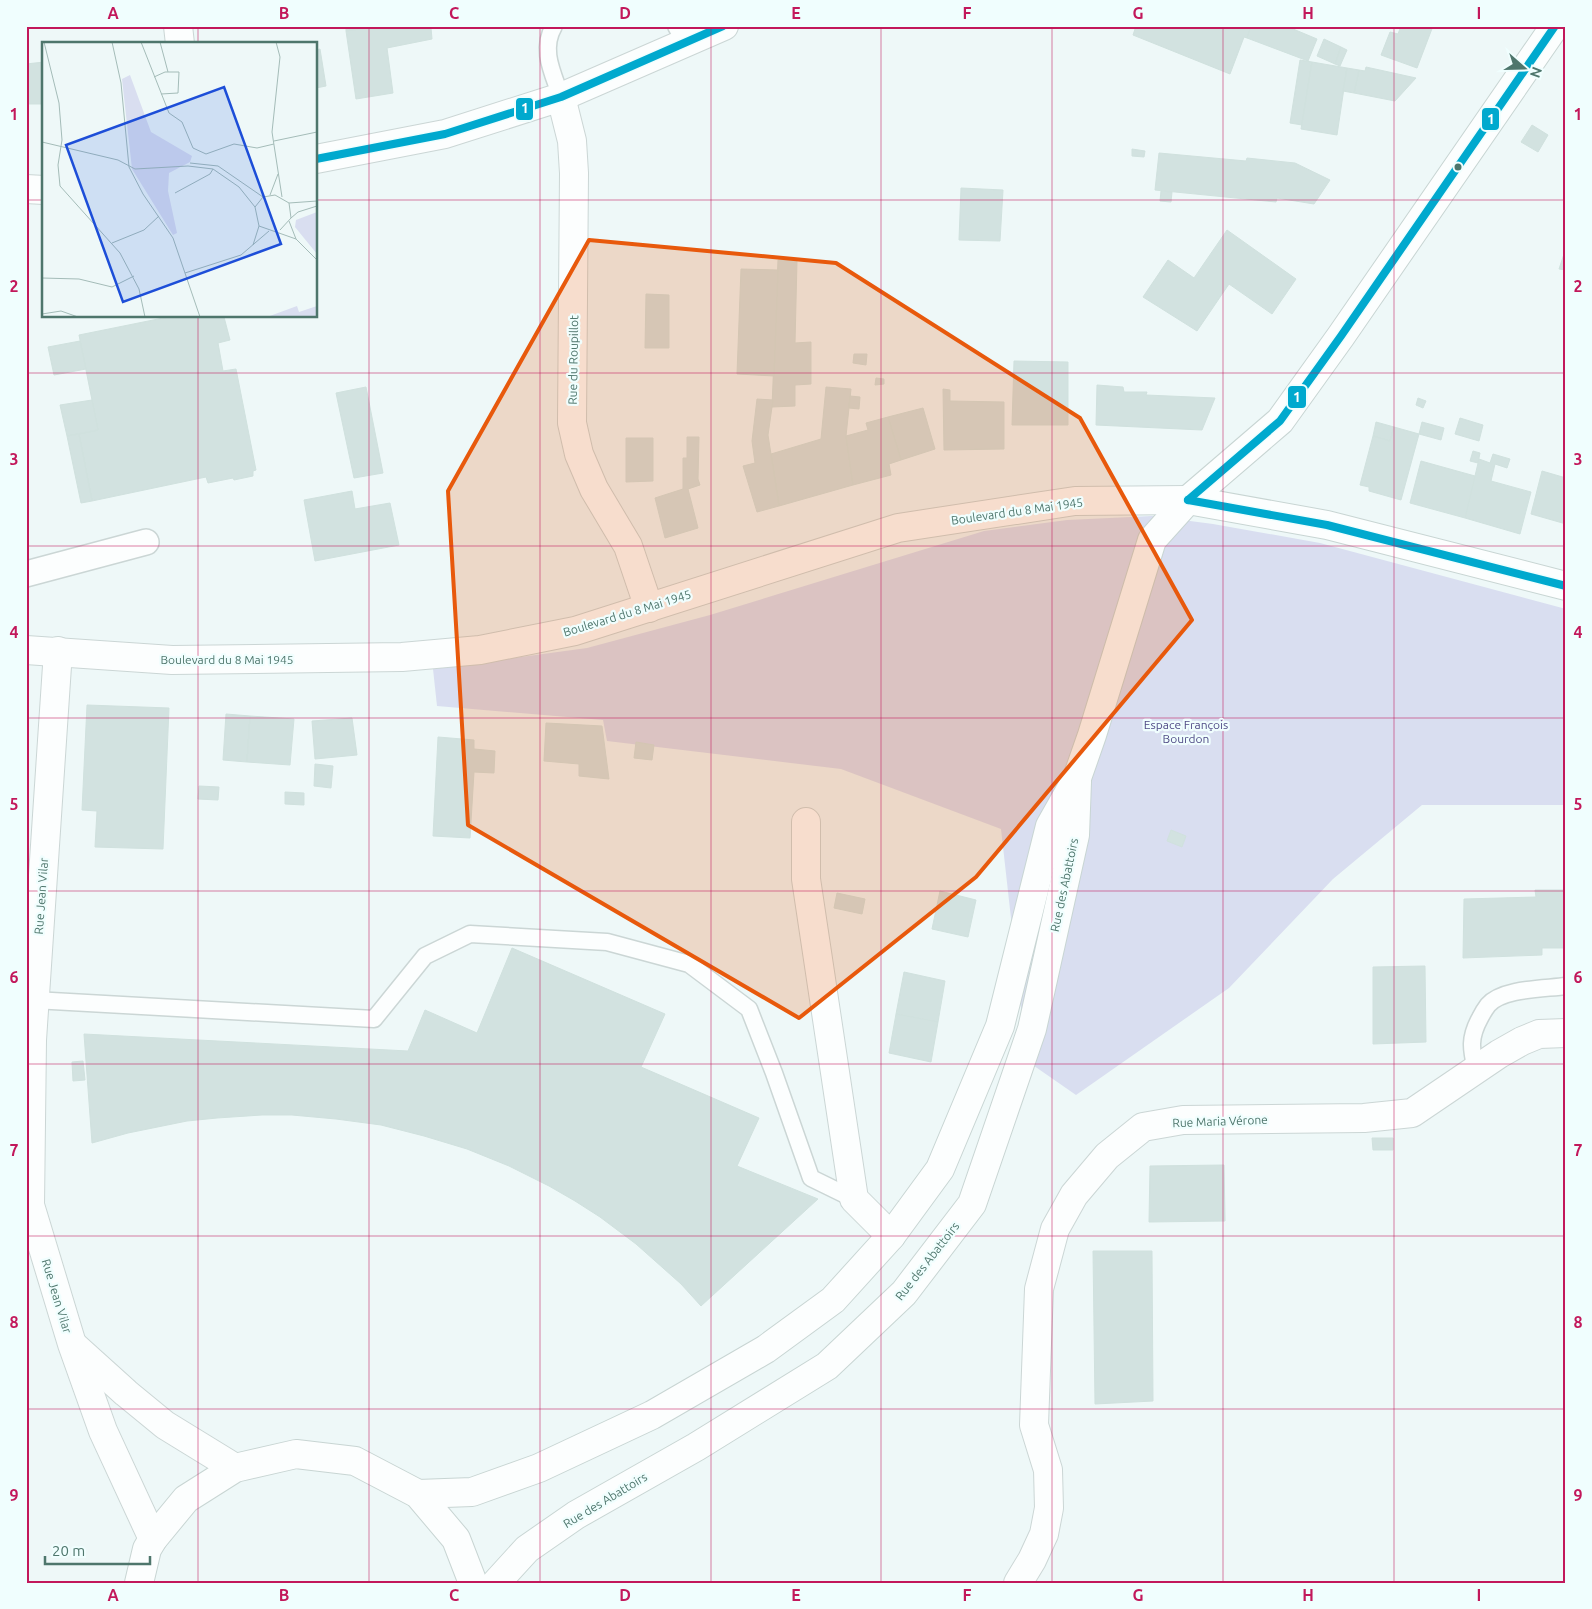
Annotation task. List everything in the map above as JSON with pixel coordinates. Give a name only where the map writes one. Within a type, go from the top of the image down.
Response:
[{"type":"street","points":[[178,26],[180,42]]},
{"type":"street","points":[[318,159],[446,134],[561,97],[680,35],[724,26]]},
{"type":"street","points":[[418,1494],[472,1492],[540,1468],[652,1414],[766,1349],[833,1300],[891,1236],[940,1169],[1000,1026],[1050,826],[1077,778],[1152,540],[1188,500],[1280,421],[1555,26]]},
{"type":"street","name":"Rue du Roupillot","points":[[561,97],[572,141],[574,173],[572,423],[579,454],[594,489],[628,546],[649,608]]},
{"type":"street","points":[[26,189],[42,190]]},
{"type":"street","name":"Boulevard du 8 Mai 1945","points":[[26,650],[172,660],[402,657],[490,648],[575,631],[898,528],[1075,501],[1188,500],[1326,525],[1566,586]]},
{"type":"street","points":[[26,574],[146,542]]},
{"type":"street","name":"Rue Jean Vilar","points":[[58,651],[34,885],[30,1205],[72,1344],[103,1431],[153,1539]]},
{"type":"street","name":"Rue des Abattoirs","points":[[496,1583],[527,1550],[576,1515],[696,1447],[827,1366],[904,1293],[972,1204],[1032,1029],[1075,835],[1077,778]]},
{"type":"street","points":[[806,822],[806,879],[854,1200],[891,1236]]},
{"type":"street","name":"Rue Maria Vérone","points":[[1018,1583],[1032,1560],[1044,1534],[1049,1508],[1048,1470],[1034,1425],[1039,1289],[1055,1229],[1074,1195],[1107,1156],[1143,1127],[1183,1120],[1364,1118],[1412,1113],[1499,1054],[1522,1041],[1539,1034],[1566,1033]]},
{"type":"street","points":[[72,1344],[164,1425],[235,1468]]},
{"type":"street","points":[[139,1583],[147,1549],[186,1499],[235,1468],[296,1454],[355,1461],[418,1494],[456,1540],[473,1583]]},
{"type":"lane","points":[[554,26],[549,35],[547,46],[548,59],[561,97]]},
{"type":"lane","points":[[34,1000],[374,1019],[425,956],[470,934],[607,942],[690,964],[749,1008],[811,1178],[854,1200]]},
{"type":"lane","points":[[1476,1070],[1471,1049],[1473,1034],[1489,1004],[1501,996],[1521,991],[1566,986]]},
{"type":"highlighted area","points":[[589,240],[836,263],[1080,418],[1192,620],[976,877],[799,1018],[468,825],[448,491]]},
{"type":"green space","name":"Espace François Bourdon","points":[[1152,516],[1213,524],[1320,543],[1566,609],[1566,805],[1422,805],[1333,879],[1229,988],[1076,1095],[1027,1061],[1001,829],[841,769],[607,741],[603,720],[437,706],[433,669],[587,648],[710,615],[984,531],[1067,520]]},
{"type":"building","points":[[346,26],[365,26],[366,28],[346,31]]},
{"type":"building","points":[[365,26],[439,26],[431,28],[432,39],[387,48],[393,93],[356,99],[346,31],[366,28]]},
{"type":"building","points":[[1136,26],[1251,26],[1247,38],[1244,37],[1230,74],[1133,35]]},
{"type":"building","points":[[1251,26],[1286,26],[1317,39],[1308,61],[1247,38]]},
{"type":"building","points":[[1401,26],[1433,26],[1417,68],[1381,55],[1390,32],[1398,34]]},
{"type":"building","points":[[1324,39],[1341,47],[1335,64],[1317,56]]},
{"type":"building","points":[[1341,47],[1347,50],[1340,66],[1335,64]]},
{"type":"building","points":[[320,49],[326,86],[318,88],[318,50]]},
{"type":"building","points":[[1300,60],[1312,62],[1302,125],[1290,123]]},
{"type":"building","points":[[42,62],[42,104],[26,104],[26,64]]},
{"type":"building","points":[[1312,62],[1347,68],[1337,135],[1301,129]]},
{"type":"building","points":[[1366,67],[1416,78],[1395,101],[1354,93],[1359,70],[1365,71]]},
{"type":"building","points":[[1347,68],[1359,70],[1354,93],[1343,91]]},
{"type":"building","points":[[1532,125],[1548,135],[1538,152],[1521,142]]},
{"type":"building","points":[[1132,149],[1145,151],[1144,157],[1132,156]]},
{"type":"building","points":[[1159,153],[1246,161],[1247,158],[1295,163],[1330,180],[1314,204],[1277,198],[1276,202],[1155,190]]},
{"type":"building","points":[[961,188],[1003,190],[1000,241],[959,240]]},
{"type":"building","points":[[1161,191],[1172,192],[1171,202],[1160,201]]},
{"type":"building","points":[[1227,230],[1296,279],[1272,314],[1229,284],[1197,331],[1143,297],[1168,260],[1194,278]]},
{"type":"building","points":[[1564,254],[1566,255],[1566,270],[1559,269]]},
{"type":"building","points":[[778,260],[797,260],[795,343],[811,342],[811,384],[795,385],[795,406],[772,407]]},
{"type":"building","points":[[741,269],[778,270],[774,376],[737,374]]},
{"type":"building","points":[[646,294],[669,295],[669,348],[645,348]]},
{"type":"building","points":[[163,318],[224,318],[230,340],[218,343],[223,371],[236,369],[256,470],[253,471],[253,476],[208,483],[206,477],[92,501],[79,434],[98,430],[79,335]]},
{"type":"building","points":[[80,341],[86,369],[54,375],[48,347]]},
{"type":"building","points":[[854,354],[867,354],[866,365],[853,363]]},
{"type":"building","points":[[1014,361],[1068,362],[1068,425],[1012,425]]},
{"type":"building","points":[[876,378],[884,379],[884,384],[875,385]]},
{"type":"building","points":[[1097,385],[1123,387],[1124,392],[1147,392],[1146,395],[1215,398],[1202,430],[1096,425]]},
{"type":"building","points":[[366,387],[383,473],[354,478],[336,393]]},
{"type":"building","points":[[826,387],[851,389],[846,436],[853,485],[779,506],[771,454],[821,439]]},
{"type":"building","points":[[943,389],[950,390],[950,401],[1004,402],[1004,449],[944,450]]},
{"type":"building","points":[[850,396],[860,397],[859,409],[849,408]]},
{"type":"building","points":[[1418,398],[1426,401],[1423,408],[1416,405]]},
{"type":"building","points":[[757,399],[773,400],[768,435],[779,506],[757,512],[743,466],[755,463],[752,441]]},
{"type":"building","points":[[92,400],[98,430],[67,436],[60,405]]},
{"type":"building","points":[[923,408],[935,449],[901,460],[888,417]]},
{"type":"building","points":[[888,417],[901,460],[889,464],[891,475],[853,485],[846,436],[868,430],[866,423]]},
{"type":"building","points":[[1460,418],[1483,425],[1479,441],[1455,434]]},
{"type":"building","points":[[1376,422],[1394,427],[1390,441],[1373,436]]},
{"type":"building","points":[[1422,422],[1444,428],[1441,440],[1419,434]]},
{"type":"building","points":[[1394,427],[1419,434],[1401,500],[1369,491],[1369,487],[1360,485],[1373,436],[1390,441]]},
{"type":"building","points":[[79,434],[92,501],[81,503],[67,436]]},
{"type":"building","points":[[687,437],[699,437],[698,479],[700,485],[688,489],[698,528],[665,538],[655,498],[683,489],[683,458],[687,458]]},
{"type":"building","points":[[626,438],[653,438],[653,481],[626,482]]},
{"type":"building","points":[[1473,451],[1480,453],[1478,463],[1470,461]]},
{"type":"building","points":[[1493,454],[1510,459],[1507,468],[1495,464],[1491,481],[1531,492],[1520,534],[1465,518],[1479,459],[1490,463]]},
{"type":"building","points":[[1421,461],[1475,476],[1465,518],[1410,503]]},
{"type":"building","points":[[1542,471],[1566,478],[1566,524],[1531,514]]},
{"type":"building","points":[[352,491],[355,509],[390,503],[399,545],[315,561],[304,500]]},
{"type":"building","points":[[87,705],[169,708],[163,849],[95,847],[97,811],[82,810]]},
{"type":"building","points":[[226,714],[250,716],[247,762],[223,760]]},
{"type":"building","points":[[250,716],[294,719],[290,765],[247,762]]},
{"type":"building","points":[[352,718],[357,755],[315,759],[312,721]]},
{"type":"building","points":[[546,723],[602,726],[609,779],[579,776],[579,764],[544,761]]},
{"type":"building","points":[[438,737],[474,740],[474,749],[495,751],[494,773],[474,772],[470,838],[433,836]]},
{"type":"building","points":[[636,742],[654,745],[652,760],[634,758]]},
{"type":"building","points":[[315,764],[333,766],[331,788],[314,786]]},
{"type":"building","points":[[199,786],[219,787],[218,800],[198,799]]},
{"type":"building","points":[[285,792],[304,793],[304,805],[285,804]]},
{"type":"building","points":[[1171,830],[1186,836],[1182,847],[1167,841]]},
{"type":"building","points":[[1535,890],[1566,890],[1566,948],[1542,948],[1542,955],[1463,958],[1464,899],[1536,897]]},
{"type":"building","points":[[940,891],[976,900],[968,937],[932,929]]},
{"type":"building","points":[[837,893],[865,899],[862,914],[834,908]]},
{"type":"building","points":[[512,948],[665,1014],[641,1067],[759,1118],[737,1166],[818,1199],[701,1306],[681,1284],[636,1244],[575,1201],[509,1166],[467,1149],[424,1136],[381,1125],[336,1119],[292,1115],[262,1115],[187,1121],[128,1133],[92,1143],[84,1034],[408,1051],[425,1010],[477,1033]]},
{"type":"building","points":[[1425,966],[1426,1042],[1373,1044],[1373,967]]},
{"type":"building","points":[[904,972],[945,981],[938,1022],[896,1014]]},
{"type":"building","points":[[896,1014],[938,1022],[931,1062],[889,1053]]},
{"type":"building","points":[[83,1061],[85,1080],[73,1081],[72,1062]]},
{"type":"building","points":[[1372,1138],[1393,1138],[1393,1150],[1373,1150]]},
{"type":"building","points":[[1224,1165],[1225,1221],[1149,1222],[1150,1166]]},
{"type":"building","points":[[1093,1251],[1152,1251],[1153,1401],[1095,1404]]},
{"type":"transit line","name":"1","points":[[318,159],[445,134],[561,97],[723,26]]},
{"type":"transit line","name":"1","points":[[1188,500],[1280,421],[1555,26]]},
{"type":"transit line","name":"1","points":[[1188,500],[1327,525],[1566,586]]}]
